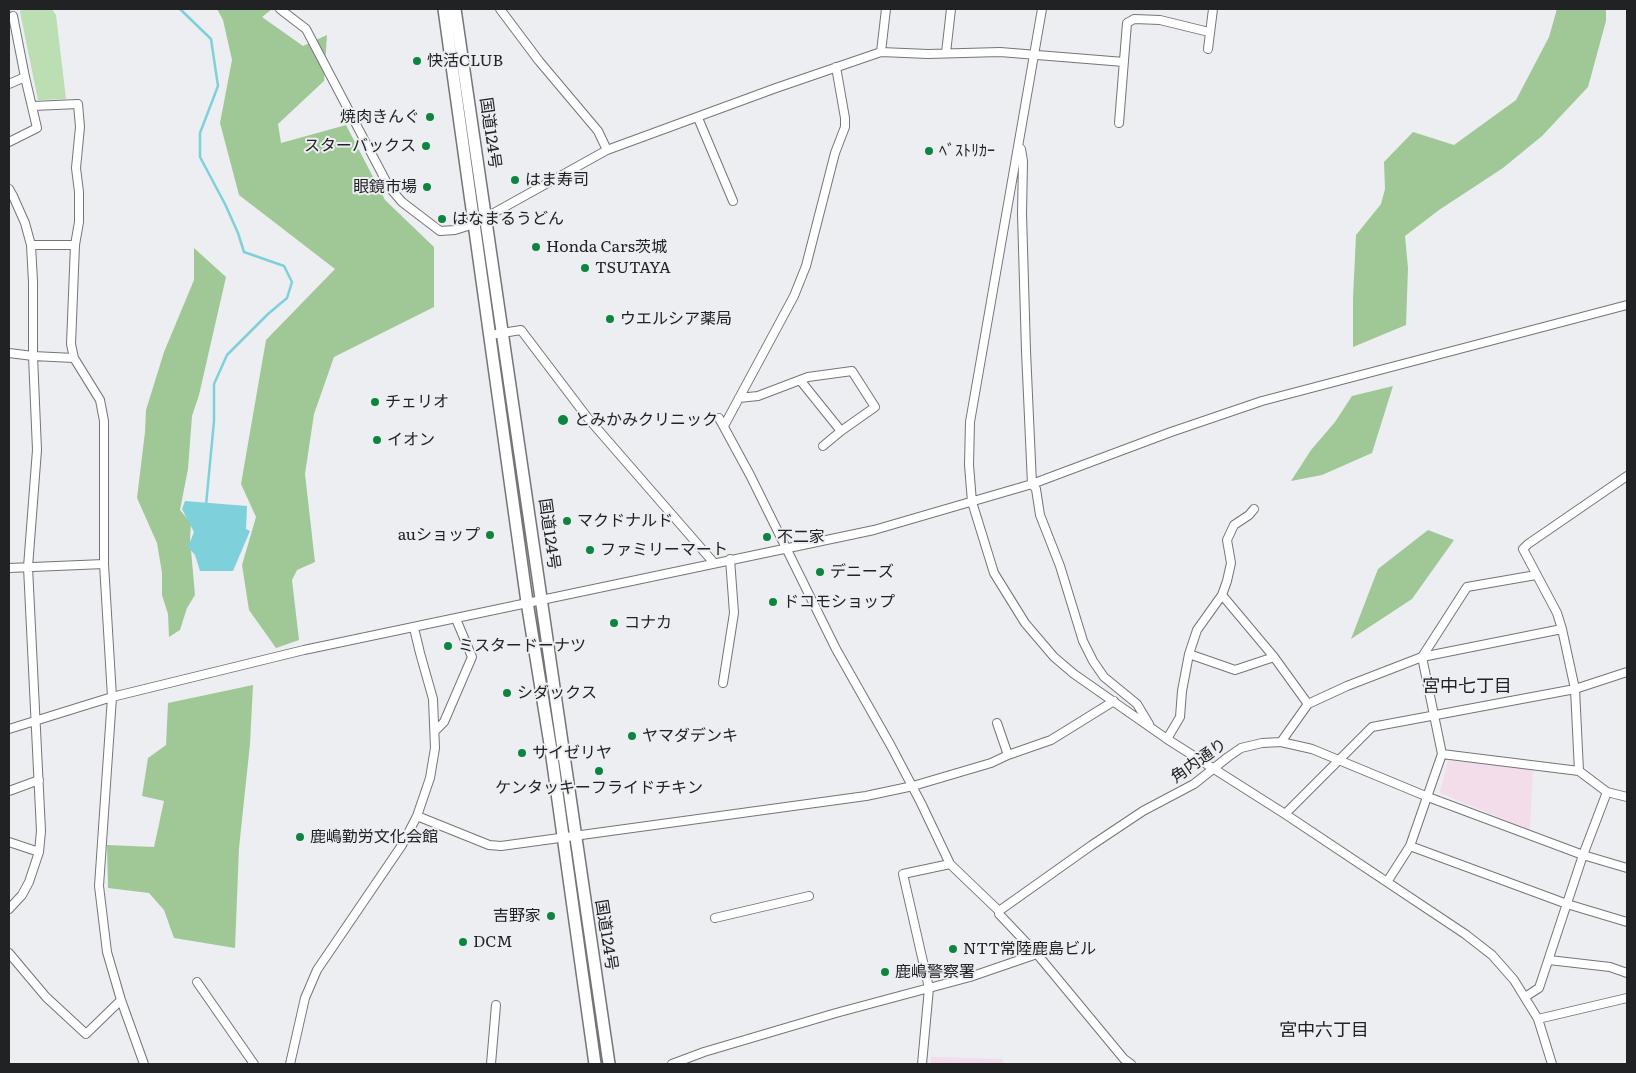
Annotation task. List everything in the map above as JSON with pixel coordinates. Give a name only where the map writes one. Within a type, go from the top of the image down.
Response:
[{"type":"highway","name":"国道124号","points":[[444,9],[527,602],[609,1064]]},
{"type":"highway","name":"国道124号","points":[[455,9],[542,599],[596,1064]]},
{"type":"street","points":[[280,9],[306,29],[389,187],[402,202],[440,231],[455,230],[474,224],[608,150],[836,66],[881,52],[1034,54],[1124,62]]},
{"type":"street","points":[[500,9],[539,61],[598,131],[608,150]]},
{"type":"street","points":[[881,52],[886,9]]},
{"type":"street","points":[[946,53],[951,9]]},
{"type":"street","points":[[1042,9],[970,422],[969,465],[972,502],[994,573],[1025,623],[1054,657],[1074,674],[1151,728],[1285,814],[1465,934],[1492,955],[1514,980],[1538,1019],[1552,1064]]},
{"type":"street","points":[[1208,49],[1213,9]]},
{"type":"street","points":[[9,18],[13,16],[37,128],[9,142]]},
{"type":"street","points":[[1119,123],[1127,23],[1134,19],[1160,20],[1210,32]]},
{"type":"street","points":[[724,426],[794,296],[806,266],[835,153],[845,127],[836,66]]},
{"type":"street","points":[[9,84],[25,76]]},
{"type":"street","points":[[33,106],[78,104],[80,127],[76,168],[79,192],[79,222],[75,245],[71,344],[74,358],[100,400],[104,421],[104,564],[112,697],[100,886],[107,952],[121,1000],[144,1064]]},
{"type":"street","points":[[698,118],[733,200]]},
{"type":"street","points":[[1020,142],[1032,484],[1036,489],[1040,516],[1060,566],[1083,642],[1104,677],[1137,704],[1151,728]]},
{"type":"street","points":[[9,189],[25,223],[31,245],[33,282],[33,356],[37,450],[28,568],[41,830],[39,852],[30,882],[22,895],[9,909]]},
{"type":"street","points":[[31,245],[75,245]]},
{"type":"street","points":[[9,729],[112,697],[304,650],[874,530],[1032,484],[1235,410],[1353,376],[1627,305]]},
{"type":"street","points":[[490,335],[521,330],[587,416],[714,563]]},
{"type":"street","points":[[9,353],[74,358]]},
{"type":"street","points":[[739,398],[758,396],[808,377],[852,371],[875,407],[823,446]]},
{"type":"street","points":[[800,380],[841,431]]},
{"type":"street","points":[[720,418],[836,649],[913,786],[950,864],[999,911],[999,914],[1037,954],[1124,1059],[1131,1064]]},
{"type":"street","points":[[1579,772],[1575,689],[1562,629],[1557,613],[1523,549],[1627,476]]},
{"type":"street","points":[[1167,738],[1180,717],[1182,691],[1189,654],[1197,630],[1222,595],[1231,563],[1227,540],[1234,525],[1249,515],[1254,509]]},
{"type":"street","points":[[723,683],[734,613],[730,559]]},
{"type":"street","points":[[9,568],[104,564]]},
{"type":"street","points":[[1387,882],[1410,846],[1442,754],[1422,656],[1467,587],[1536,575]]},
{"type":"street","points":[[1222,595],[1274,657],[1308,704]]},
{"type":"street","points":[[436,732],[444,722],[472,657],[456,618]]},
{"type":"street","points":[[290,1064],[305,998],[317,970],[394,857],[417,816],[430,778],[434,763],[436,732],[433,699],[414,628]]},
{"type":"street","points":[[1281,742],[1308,704],[1347,686],[1422,656],[1562,629]]},
{"type":"street","points":[[1189,654],[1235,670],[1274,657]]},
{"type":"street","points":[[1285,814],[1372,727],[1575,689],[1627,672]]},
{"type":"street","points":[[417,816],[489,845],[501,846],[866,796],[913,786],[991,762],[1051,740],[1114,701]]},
{"type":"street","points":[[997,723],[1008,755]]},
{"type":"street","name":"角内通り","points":[[999,911],[1143,811],[1194,784],[1241,748],[1262,743],[1281,742],[1312,749],[1428,797],[1583,855],[1627,868]]},
{"type":"street","points":[[1442,754],[1579,772],[1607,792],[1627,797]]},
{"type":"street","points":[[9,791],[39,780]]},
{"type":"street","points":[[1525,998],[1539,988],[1583,855],[1607,792]]},
{"type":"street","points":[[9,842],[39,852]]},
{"type":"street","points":[[1410,846],[1567,904],[1627,922]]},
{"type":"street","points":[[922,1064],[929,988],[903,874],[950,864]]},
{"type":"street","points":[[715,918],[809,896]]},
{"type":"street","points":[[9,953],[46,997],[86,1034],[121,1000]]},
{"type":"street","points":[[672,1064],[682,1062],[704,1052],[818,1018],[970,977],[1037,954]]},
{"type":"street","points":[[1549,960],[1610,967],[1627,972]]},
{"type":"street","points":[[197,982],[254,1064]]},
{"type":"street","points":[[1538,1019],[1627,998]]},
{"type":"street","points":[[491,1064],[496,1005]]},
{"type":"shaded area","points":[[1448,760],[1533,769],[1530,830],[1440,793]]},
{"type":"shaded area","points":[[931,1057],[1003,1059],[1003,1064],[931,1064]]},
{"type":"green space","points":[[21,9],[52,9],[56,15],[66,99],[38,100],[20,12]]},
{"type":"green space","points":[[217,9],[272,9],[262,17],[303,46],[327,35],[324,81],[278,124],[281,143],[346,125],[385,200],[434,247],[434,307],[334,357],[314,414],[305,474],[315,562],[297,570],[292,580],[299,640],[276,648],[249,610],[242,565],[256,517],[241,484],[266,340],[335,269],[239,195],[220,123],[232,60],[223,20]]},
{"type":"green space","points":[[1557,9],[1606,9],[1606,21],[1588,87],[1542,136],[1503,168],[1439,210],[1405,236],[1408,268],[1406,325],[1353,347],[1356,235],[1381,204],[1385,189],[1384,162],[1413,132],[1454,145],[1516,100],[1549,37]]},
{"type":"green space","points":[[194,248],[226,277],[199,395],[192,416],[188,469],[180,510],[191,523],[190,539],[195,595],[187,608],[180,630],[169,637],[168,614],[162,595],[162,573],[157,543],[137,498],[146,410],[164,352],[194,280]]},
{"type":"green space","points":[[1393,386],[1372,453],[1322,475],[1291,481],[1311,450],[1335,422],[1352,396]]},
{"type":"green space","points":[[1428,530],[1454,540],[1412,599],[1351,639],[1378,569]]},
{"type":"green space","points":[[253,685],[250,744],[239,848],[235,948],[174,938],[164,910],[149,893],[108,888],[107,845],[154,847],[164,801],[142,796],[148,758],[166,745],[168,703]]},
{"type":"water","points":[[185,501],[247,506],[246,529],[250,531],[233,571],[200,571],[195,555],[188,547],[194,532],[182,509]]},
{"type":"waterway","points":[[180,9],[211,39],[218,86],[200,133],[200,157],[225,204],[244,252],[284,266],[292,282],[287,298],[227,355],[214,384],[214,421],[206,505]]},
{"type":"place","name":"快活CLUB","points":[[417,61]]},
{"type":"place","name":"焼肉きんぐ","points":[[430,117]]},
{"type":"place","name":"スターバックス","points":[[426,146]]},
{"type":"place","name":"ﾍﾞｽﾄﾘｶｰ","points":[[929,151]]},
{"type":"place","name":"はま寿司","points":[[515,180]]},
{"type":"place","name":"眼鏡市場","points":[[427,187]]},
{"type":"place","name":"はなまるうどん","points":[[442,219]]},
{"type":"place","name":"Honda Cars茨城","points":[[536,247]]},
{"type":"place","name":"TSUTAYA","points":[[585,268]]},
{"type":"place","name":"ウエルシア薬局","points":[[610,319]]},
{"type":"place","name":"チェリオ","points":[[375,402]]},
{"type":"place","name":"とみかみクリニック","points":[[563,420]]},
{"type":"place","name":"イオン","points":[[377,440]]},
{"type":"place","name":"マクドナルド","points":[[567,521]]},
{"type":"place","name":"auショップ","points":[[490,535]]},
{"type":"place","name":"不二家","points":[[767,537]]},
{"type":"place","name":"ファミリーマート","points":[[590,550]]},
{"type":"place","name":"デニーズ","points":[[820,572]]},
{"type":"place","name":"ドコモショップ","points":[[773,602]]},
{"type":"place","name":"コナカ","points":[[614,623]]},
{"type":"place","name":"ミスタードーナツ","points":[[448,646]]},
{"type":"place","name":"シダックス","points":[[507,693]]},
{"type":"place","name":"ヤマダデンキ","points":[[632,736]]},
{"type":"place","name":"サイゼリヤ","points":[[522,753]]},
{"type":"place","name":"ケンタッキーフライドチキン","points":[[599,771]]},
{"type":"place","name":"鹿嶋勤労文化会館","points":[[300,837]]},
{"type":"place","name":"吉野家","points":[[551,916]]},
{"type":"place","name":"DCM","points":[[463,942]]},
{"type":"place","name":"NTT常陸鹿島ビル","points":[[953,949]]},
{"type":"place","name":"鹿嶋警察署","points":[[885,972]]},
{"type":"district","name":"宮中七丁目","points":[[1467,687]]},
{"type":"district","name":"宮中六丁目","points":[[1324,1031]]}]
